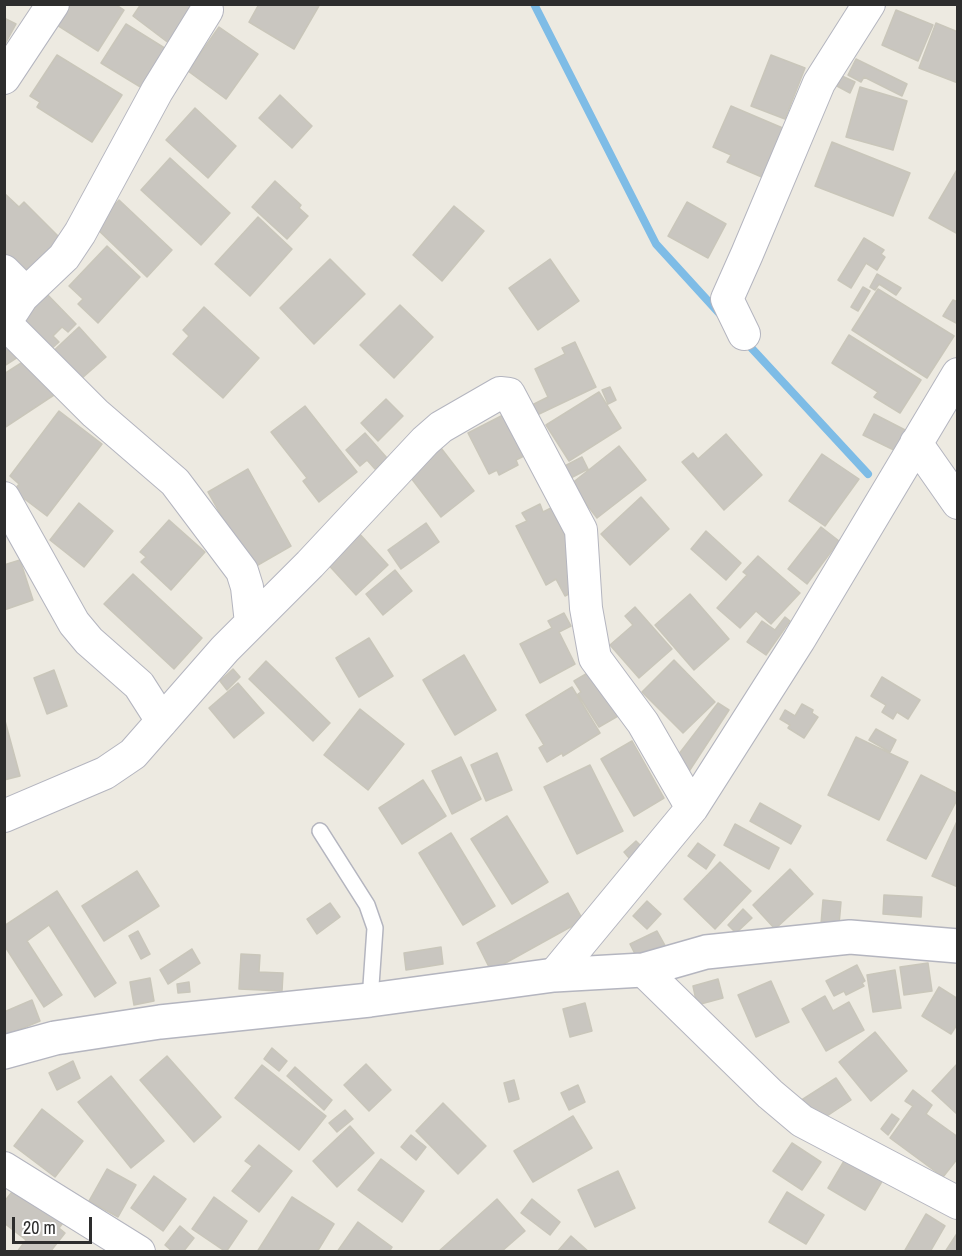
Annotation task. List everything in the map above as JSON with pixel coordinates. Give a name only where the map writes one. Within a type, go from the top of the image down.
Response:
[{"type":"street","points":[[4,78],[53,4]]},
{"type":"street","points":[[744,334],[727,298],[819,83],[869,4]]},
{"type":"street","points":[[207,10],[157,91],[80,233],[64,257],[22,297],[5,323],[95,413],[175,482],[242,571],[247,587],[251,623]]},
{"type":"street","points":[[4,271],[20,287],[22,297]]},
{"type":"street","points":[[554,975],[692,808],[799,640],[957,374]]},
{"type":"street","points":[[4,816],[105,773],[133,754],[225,649],[310,564],[425,441],[441,427],[500,393],[509,394],[581,530],[586,608],[595,658],[643,723],[692,808]]},
{"type":"street","points":[[916,443],[957,504]]},
{"type":"street","points":[[4,498],[74,623],[89,641],[140,684],[162,721]]},
{"type":"street","points":[[4,1052],[55,1038],[160,1022],[369,1000],[554,975],[643,970],[706,952],[850,937],[957,946]]},
{"type":"street","points":[[643,970],[770,1094],[802,1121],[957,1203]]},
{"type":"street","points":[[4,1168],[139,1251]]},
{"type":"lane","points":[[320,831],[367,905],[375,928],[369,1000]]},
{"type":"building","points":[[70,4],[115,4],[124,10],[98,51],[57,25]]},
{"type":"building","points":[[141,4],[195,4],[170,44],[133,16]]},
{"type":"building","points":[[259,4],[320,4],[294,49],[249,22]]},
{"type":"building","points":[[896,10],[933,25],[918,61],[882,45]]},
{"type":"building","points":[[4,18],[16,24],[4,46]]},
{"type":"building","points":[[936,23],[958,32],[958,83],[919,68]]},
{"type":"building","points":[[126,24],[171,52],[147,91],[101,63]]},
{"type":"building","points":[[219,27],[258,54],[226,99],[188,71]]},
{"type":"building","points":[[57,55],[122,95],[92,142],[37,107],[40,102],[30,96]]},
{"type":"building","points":[[771,55],[805,68],[785,119],[751,106]]},
{"type":"building","points":[[856,59],[907,84],[902,96],[864,77],[861,82],[848,75]]},
{"type":"building","points":[[842,76],[855,82],[850,93],[837,86]]},
{"type":"building","points":[[860,87],[907,101],[893,150],[846,137]]},
{"type":"building","points":[[280,95],[312,126],[292,148],[259,118]]},
{"type":"building","points":[[731,106],[785,129],[764,178],[727,162],[731,155],[713,147]]},
{"type":"building","points":[[195,108],[236,146],[208,178],[166,140]]},
{"type":"building","points":[[832,142],[910,173],[893,216],[815,186]]},
{"type":"building","points":[[170,158],[230,213],[201,245],[141,190]]},
{"type":"building","points":[[958,168],[958,234],[929,218]]},
{"type":"building","points":[[275,181],[301,205],[299,208],[308,216],[287,239],[252,207]]},
{"type":"building","points":[[4,193],[19,207],[24,202],[62,240],[27,275],[4,252]]},
{"type":"building","points":[[119,200],[172,250],[147,277],[94,226]]},
{"type":"building","points":[[687,202],[726,224],[708,258],[668,236]]},
{"type":"building","points":[[454,206],[484,231],[442,281],[413,255]]},
{"type":"building","points":[[258,217],[292,249],[250,296],[215,264]]},
{"type":"building","points":[[864,238],[884,250],[881,254],[885,257],[877,270],[866,263],[851,288],[838,280]]},
{"type":"building","points":[[107,246],[140,277],[98,323],[78,304],[83,299],[69,286]]},
{"type":"building","points":[[330,259],[365,294],[314,344],[280,308]]},
{"type":"building","points":[[550,259],[579,301],[538,330],[509,288]]},
{"type":"building","points":[[877,274],[901,288],[896,295],[879,284],[875,290],[870,287]]},
{"type":"building","points":[[863,287],[870,291],[858,311],[851,307]]},
{"type":"building","points":[[42,289],[76,324],[68,332],[62,327],[53,336],[59,342],[50,350],[22,322]]},
{"type":"building","points":[[878,289],[954,336],[927,378],[852,330]]},
{"type":"building","points":[[953,300],[958,302],[958,324],[943,316]]},
{"type":"building","points":[[400,305],[433,337],[394,378],[360,345]]},
{"type":"building","points":[[204,307],[259,358],[223,398],[173,354],[189,336],[183,330]]},
{"type":"building","points":[[79,327],[106,357],[73,386],[47,357]]},
{"type":"building","points":[[849,335],[921,380],[900,413],[874,397],[878,392],[832,363]]},
{"type":"building","points":[[4,336],[18,357],[4,366]]},
{"type":"building","points":[[575,342],[596,387],[537,415],[532,405],[548,397],[535,369],[565,354],[562,348]]},
{"type":"building","points":[[29,358],[54,395],[4,428],[4,374]]},
{"type":"building","points":[[610,387],[616,400],[608,404],[602,390]]},
{"type":"building","points":[[599,392],[621,428],[569,461],[546,425]]},
{"type":"building","points":[[386,399],[403,416],[378,441],[361,423]]},
{"type":"building","points":[[305,406],[357,472],[319,502],[303,481],[307,478],[271,432]]},
{"type":"building","points":[[59,411],[102,444],[47,516],[14,491],[19,484],[10,476]]},
{"type":"building","points":[[505,414],[526,455],[516,460],[518,465],[499,475],[497,470],[489,474],[468,433]]},
{"type":"building","points":[[874,414],[909,432],[898,452],[863,435]]},
{"type":"building","points":[[365,433],[387,458],[375,469],[367,460],[360,466],[346,450]]},
{"type":"building","points":[[726,434],[762,475],[724,510],[682,462],[693,453],[698,459]]},
{"type":"building","points":[[619,446],[646,480],[597,518],[571,484]]},
{"type":"building","points":[[441,448],[474,491],[441,517],[408,474]]},
{"type":"building","points":[[822,454],[859,479],[825,526],[789,501]]},
{"type":"building","points":[[582,457],[588,469],[565,481],[559,469]]},
{"type":"building","points":[[248,469],[291,546],[251,569],[208,492]]},
{"type":"building","points":[[641,497],[669,529],[630,565],[601,534]]},
{"type":"building","points":[[79,503],[113,531],[84,567],[50,540]]},
{"type":"building","points":[[540,504],[543,512],[551,508],[577,559],[582,587],[565,596],[556,579],[546,585],[516,526],[527,521],[522,513]]},
{"type":"building","points":[[169,520],[205,552],[171,590],[141,562],[146,557],[140,552]]},
{"type":"building","points":[[426,523],[439,542],[401,569],[388,550]]},
{"type":"building","points":[[821,527],[839,541],[807,584],[788,569]]},
{"type":"building","points":[[357,531],[388,565],[356,595],[324,560]]},
{"type":"building","points":[[706,531],[741,563],[726,580],[691,549]]},
{"type":"building","points":[[758,556],[800,593],[771,624],[756,611],[740,628],[717,608],[747,575],[743,572]]},
{"type":"building","points":[[20,560],[33,600],[4,610],[4,565]]},
{"type":"building","points":[[395,570],[412,591],[383,615],[366,594]]},
{"type":"building","points":[[133,574],[202,638],[174,669],[104,604]]},
{"type":"building","points":[[690,594],[729,639],[694,670],[655,625]]},
{"type":"building","points":[[635,607],[672,649],[639,678],[610,645],[633,625],[625,616]]},
{"type":"building","points":[[564,613],[571,626],[559,632],[575,664],[540,683],[520,644],[552,628],[548,621]]},
{"type":"building","points":[[785,617],[790,621],[766,655],[747,642],[762,621],[775,630]]},
{"type":"building","points":[[369,638],[393,676],[359,697],[336,658]]},
{"type":"building","points":[[464,655],[496,710],[455,735],[423,680]]},
{"type":"building","points":[[674,660],[715,702],[683,733],[642,692]]},
{"type":"building","points":[[266,661],[330,723],[313,741],[249,679]]},
{"type":"building","points":[[233,669],[240,677],[227,690],[220,681]]},
{"type":"building","points":[[54,670],[67,706],[47,714],[34,678]]},
{"type":"building","points":[[591,671],[618,716],[599,727],[578,694],[581,692],[574,681]]},
{"type":"building","points":[[882,677],[920,700],[908,719],[897,712],[893,719],[882,712],[886,705],[871,696]]},
{"type":"building","points":[[238,683],[264,713],[234,738],[209,708]]},
{"type":"building","points":[[572,687],[600,733],[563,756],[562,753],[547,762],[539,748],[544,745],[526,715]]},
{"type":"building","points":[[718,703],[729,710],[686,776],[672,763]]},
{"type":"building","points":[[802,704],[813,710],[812,713],[818,717],[804,738],[788,728],[790,725],[780,719],[785,710],[795,716]]},
{"type":"building","points":[[360,709],[404,744],[368,790],[324,755]]},
{"type":"building","points":[[4,717],[20,776],[4,780]]},
{"type":"building","points":[[876,729],[896,740],[890,752],[869,740]]},
{"type":"building","points":[[856,737],[908,762],[879,820],[828,795]]},
{"type":"building","points":[[632,741],[664,798],[634,816],[601,759]]},
{"type":"building","points":[[497,753],[512,790],[486,801],[471,765]]},
{"type":"building","points":[[461,757],[481,799],[452,814],[432,771]]},
{"type":"building","points":[[590,765],[623,831],[577,854],[544,787]]},
{"type":"building","points":[[921,775],[958,794],[926,859],[887,840]]},
{"type":"building","points":[[423,780],[446,816],[402,844],[379,808]]},
{"type":"building","points":[[760,803],[801,826],[791,844],[750,821]]},
{"type":"building","points":[[507,816],[548,882],[512,904],[471,839]]},
{"type":"building","points":[[958,819],[958,887],[932,876]]},
{"type":"building","points":[[735,824],[779,848],[769,869],[724,845]]},
{"type":"building","points":[[451,833],[495,906],[463,925],[419,853]]},
{"type":"building","points":[[636,841],[648,853],[635,865],[624,852]]},
{"type":"building","points":[[698,843],[715,855],[706,869],[688,856]]},
{"type":"building","points":[[720,862],[751,891],[715,929],[684,899]]},
{"type":"building","points":[[790,869],[813,894],[775,929],[753,905]]},
{"type":"building","points":[[137,871],[159,906],[104,941],[82,906]]},
{"type":"building","points":[[57,891],[116,983],[95,997],[49,925],[27,941],[62,995],[44,1007],[4,945],[4,926]]},
{"type":"building","points":[[568,893],[583,920],[491,971],[477,943]]},
{"type":"building","points":[[884,895],[922,897],[921,917],[883,914]]},
{"type":"building","points":[[823,900],[841,902],[839,925],[821,924]]},
{"type":"building","points":[[647,901],[661,914],[647,929],[633,916]]},
{"type":"building","points":[[330,903],[340,917],[317,934],[307,919]]},
{"type":"building","points":[[743,909],[752,918],[736,933],[728,925]]},
{"type":"building","points":[[138,931],[150,954],[141,959],[129,936]]},
{"type":"building","points":[[657,931],[667,949],[640,964],[630,944]]},
{"type":"building","points":[[441,947],[443,964],[406,970],[404,953]]},
{"type":"building","points":[[192,949],[200,963],[168,984],[160,970]]},
{"type":"building","points":[[241,954],[260,955],[259,972],[283,973],[282,991],[239,989]]},
{"type":"building","points":[[928,963],[932,991],[904,995],[900,967]]},
{"type":"building","points":[[857,965],[865,981],[862,983],[864,986],[846,995],[844,991],[834,996],[826,981]]},
{"type":"building","points":[[895,970],[901,1008],[873,1012],[867,975]]},
{"type":"building","points":[[150,978],[154,1001],[134,1005],[130,982]]},
{"type":"building","points":[[718,979],[723,998],[697,1005],[693,986]]},
{"type":"building","points":[[771,981],[789,1022],[756,1037],[738,995]]},
{"type":"building","points":[[189,982],[190,992],[178,993],[177,984]]},
{"type":"building","points":[[939,987],[958,999],[958,1023],[951,1034],[922,1016]]},
{"type":"building","points":[[825,996],[833,1011],[849,1002],[864,1030],[826,1051],[802,1009]]},
{"type":"building","points":[[32,1000],[40,1021],[4,1036],[4,1012]]},
{"type":"building","points":[[585,1003],[592,1031],[570,1037],[563,1009]]},
{"type":"building","points":[[875,1032],[907,1071],[871,1101],[839,1062]]},
{"type":"building","points":[[272,1048],[287,1061],[279,1071],[264,1059]]},
{"type":"building","points":[[167,1056],[221,1117],[194,1142],[140,1080]]},
{"type":"building","points":[[73,1061],[80,1078],[57,1090],[49,1073]]},
{"type":"building","points":[[958,1063],[958,1115],[932,1091]]},
{"type":"building","points":[[366,1064],[391,1090],[369,1111],[344,1085]]},
{"type":"building","points":[[262,1065],[326,1116],[299,1150],[235,1098]]},
{"type":"building","points":[[295,1067],[332,1100],[324,1110],[287,1076]]},
{"type":"building","points":[[111,1076],[164,1141],[131,1168],[78,1102]]},
{"type":"building","points":[[836,1078],[851,1100],[815,1124],[800,1101]]},
{"type":"building","points":[[514,1080],[519,1099],[509,1102],[504,1083]]},
{"type":"building","points":[[578,1085],[585,1102],[569,1110],[561,1093]]},
{"type":"building","points":[[913,1090],[932,1105],[926,1114],[958,1137],[958,1158],[943,1177],[890,1138],[913,1106],[905,1101]]},
{"type":"building","points":[[443,1103],[486,1146],[458,1174],[416,1131]]},
{"type":"building","points":[[42,1109],[83,1141],[55,1177],[14,1146]]},
{"type":"building","points":[[345,1110],[353,1119],[337,1132],[329,1123]]},
{"type":"building","points":[[892,1114],[899,1119],[888,1135],[881,1129]]},
{"type":"building","points":[[573,1116],[592,1148],[533,1182],[514,1151]]},
{"type":"building","points":[[350,1126],[374,1153],[337,1187],[313,1161]]},
{"type":"building","points":[[411,1135],[426,1147],[416,1160],[401,1147]]},
{"type":"building","points":[[792,1143],[821,1162],[802,1190],[773,1171]]},
{"type":"building","points":[[259,1145],[292,1171],[259,1212],[232,1191],[252,1166],[245,1161]]},
{"type":"building","points":[[847,1156],[884,1178],[865,1210],[828,1188]]},
{"type":"building","points":[[381,1159],[424,1191],[402,1222],[358,1190]]},
{"type":"building","points":[[107,1169],[136,1185],[118,1217],[89,1201]]},
{"type":"building","points":[[618,1171],[635,1208],[595,1227],[578,1190]]},
{"type":"building","points":[[154,1176],[186,1199],[163,1231],[131,1208]]},
{"type":"building","points":[[19,1183],[66,1219],[59,1228],[65,1233],[50,1252],[17,1252],[26,1240],[4,1223],[4,1202]]},
{"type":"building","points":[[787,1192],[824,1215],[806,1244],[769,1222]]},
{"type":"building","points":[[214,1197],[247,1221],[226,1252],[192,1229]]},
{"type":"building","points":[[292,1197],[334,1224],[317,1252],[257,1252]]},
{"type":"building","points":[[497,1199],[525,1231],[501,1252],[438,1252]]},
{"type":"building","points":[[532,1199],[560,1222],[550,1235],[521,1213]]},
{"type":"building","points":[[926,1214],[945,1226],[930,1252],[904,1252]]},
{"type":"building","points":[[358,1222],[392,1247],[389,1252],[337,1252]]},
{"type":"building","points":[[180,1226],[194,1238],[183,1252],[173,1252],[165,1245]]},
{"type":"building","points":[[958,1232],[958,1252],[945,1252]]},
{"type":"building","points":[[571,1236],[589,1252],[557,1252]]},
{"type":"waterway","points":[[534,4],[656,244],[719,313]]},
{"type":"waterway","points":[[744,340],[868,474]]}]
